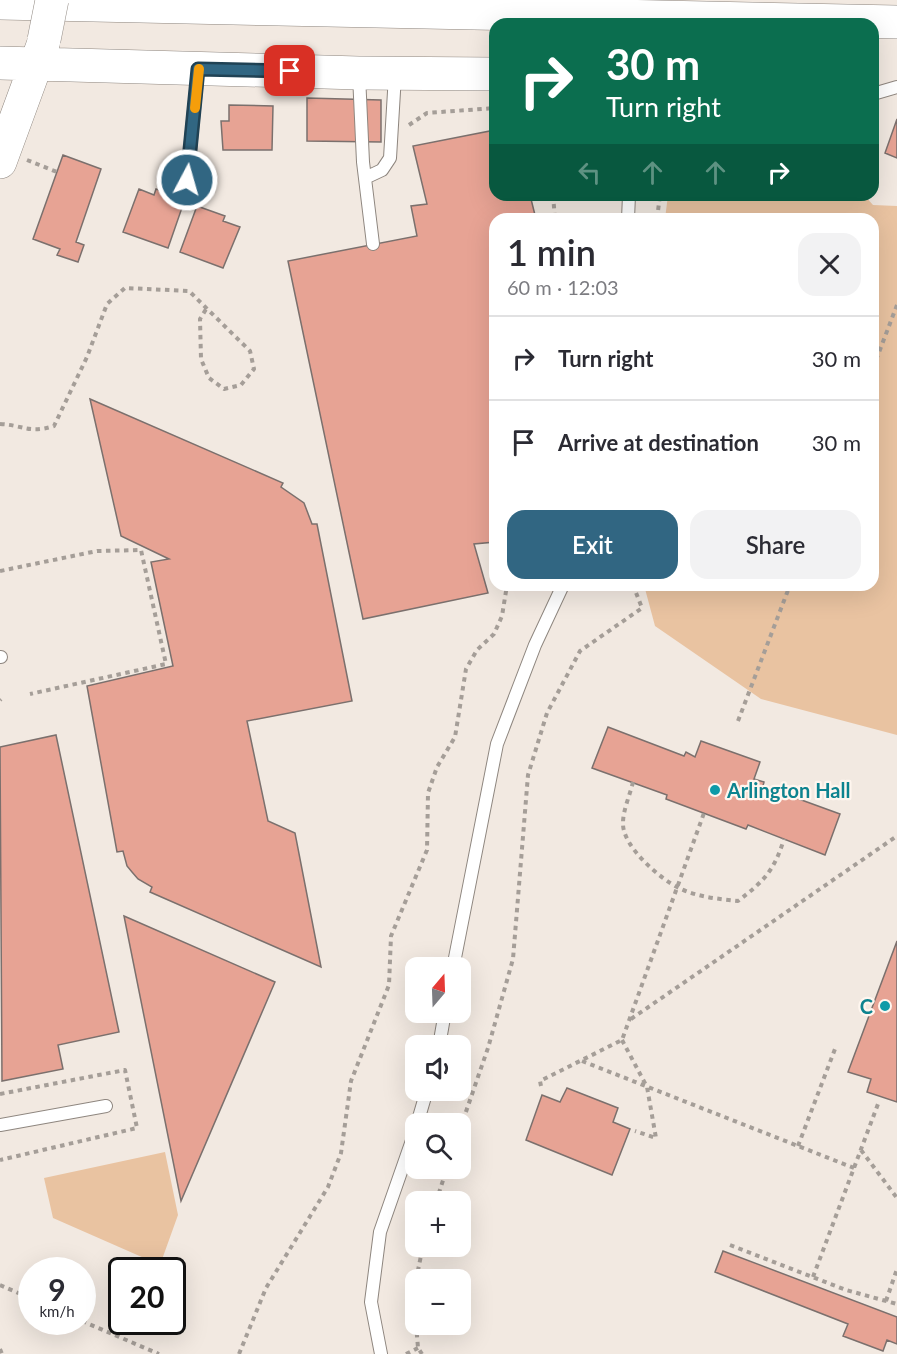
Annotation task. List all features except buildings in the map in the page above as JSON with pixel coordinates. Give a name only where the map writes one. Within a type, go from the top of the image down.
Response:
[{"type":"main road","points":[[11,160],[41,52],[52,0]]},
{"type":"main road","points":[[0,3],[708,18]]},
{"type":"main road","points":[[879,22],[897,22]]},
{"type":"main road","points":[[879,44],[897,43]]},
{"type":"main road","points":[[0,63],[41,52],[198,69],[489,74]]},
{"type":"lane","points":[[187,180],[198,69]]},
{"type":"lane","points":[[359,73],[365,178],[373,244]]},
{"type":"lane","points":[[365,178],[382,170],[390,158],[395,73]]},
{"type":"lane","points":[[879,92],[897,87]]},
{"type":"lane","points":[[455,957],[497,744],[535,645],[560,591]]},
{"type":"lane","points":[[0,1125],[106,1106]]},
{"type":"lane","points":[[381,1354],[370,1302],[380,1232],[405,1160]]},
{"type":"path","points":[[392,136],[427,113],[489,108]]},
{"type":"path","points":[[11,160],[57,172]]},
{"type":"path","points":[[0,424],[12,425],[25,431],[54,426],[87,357],[107,304],[125,288],[189,291],[207,306],[250,351],[254,369],[241,385],[224,389],[209,378],[201,359],[200,319],[207,306]]},
{"type":"path","points":[[879,352],[897,305]]},
{"type":"path","points":[[0,571],[97,551],[141,550],[166,664],[30,694]]},
{"type":"path","points":[[239,1354],[266,1288],[328,1187],[342,1153],[351,1082],[389,985],[391,936],[427,850],[428,793],[437,767],[455,737],[466,669],[477,650],[494,634],[502,616],[506,591]]},
{"type":"path","points":[[465,1113],[513,959],[528,775],[547,714],[580,651],[642,608],[635,591]]},
{"type":"path","points":[[738,721],[788,591]]},
{"type":"path","points":[[633,782],[622,824],[627,842],[638,855],[678,888],[713,898],[738,901],[766,879],[778,859],[784,839]]},
{"type":"path","points":[[541,1086],[540,1081],[622,1040],[704,813]]},
{"type":"path","points":[[630,1019],[897,836]]},
{"type":"path","points":[[622,1040],[647,1086],[656,1138],[635,1131]]},
{"type":"path","points":[[798,1146],[835,1049]]},
{"type":"path","points":[[581,1061],[854,1168]]},
{"type":"path","points":[[813,1277],[878,1104]]},
{"type":"path","points":[[861,1149],[897,1198]]},
{"type":"path","points":[[730,1245],[813,1277],[897,1304]]},
{"type":"path","points":[[886,1301],[897,1269]]},
{"type":"path","points":[[0,1286],[18,1293]]},
{"type":"path","points":[[96,1327],[159,1354]]},
{"type":"path","points":[[417,1335],[418,1348],[422,1354]]},
{"type":"path","points":[[406,1354],[418,1348]]},
{"type":"path","points":[[0,1349],[2,1354]]},
{"type":"shaded area","points":[[667,201],[869,201],[873,205],[897,206],[897,735],[761,699],[655,626],[646,591],[879,591],[879,213],[666,213]]},
{"type":"shaded area","points":[[165,1152],[178,1215],[163,1257],[142,1257],[53,1218],[44,1178]]},
{"type":"slow traffic","points":[[195,108],[199,69]]},
{"type":"place","name":"Arlington Hall","points":[[715,790]]},
{"type":"place","name":"C","points":[[885,1006]]},
{"type":"route","points":[[187,180],[198,69],[290,71]]}]
